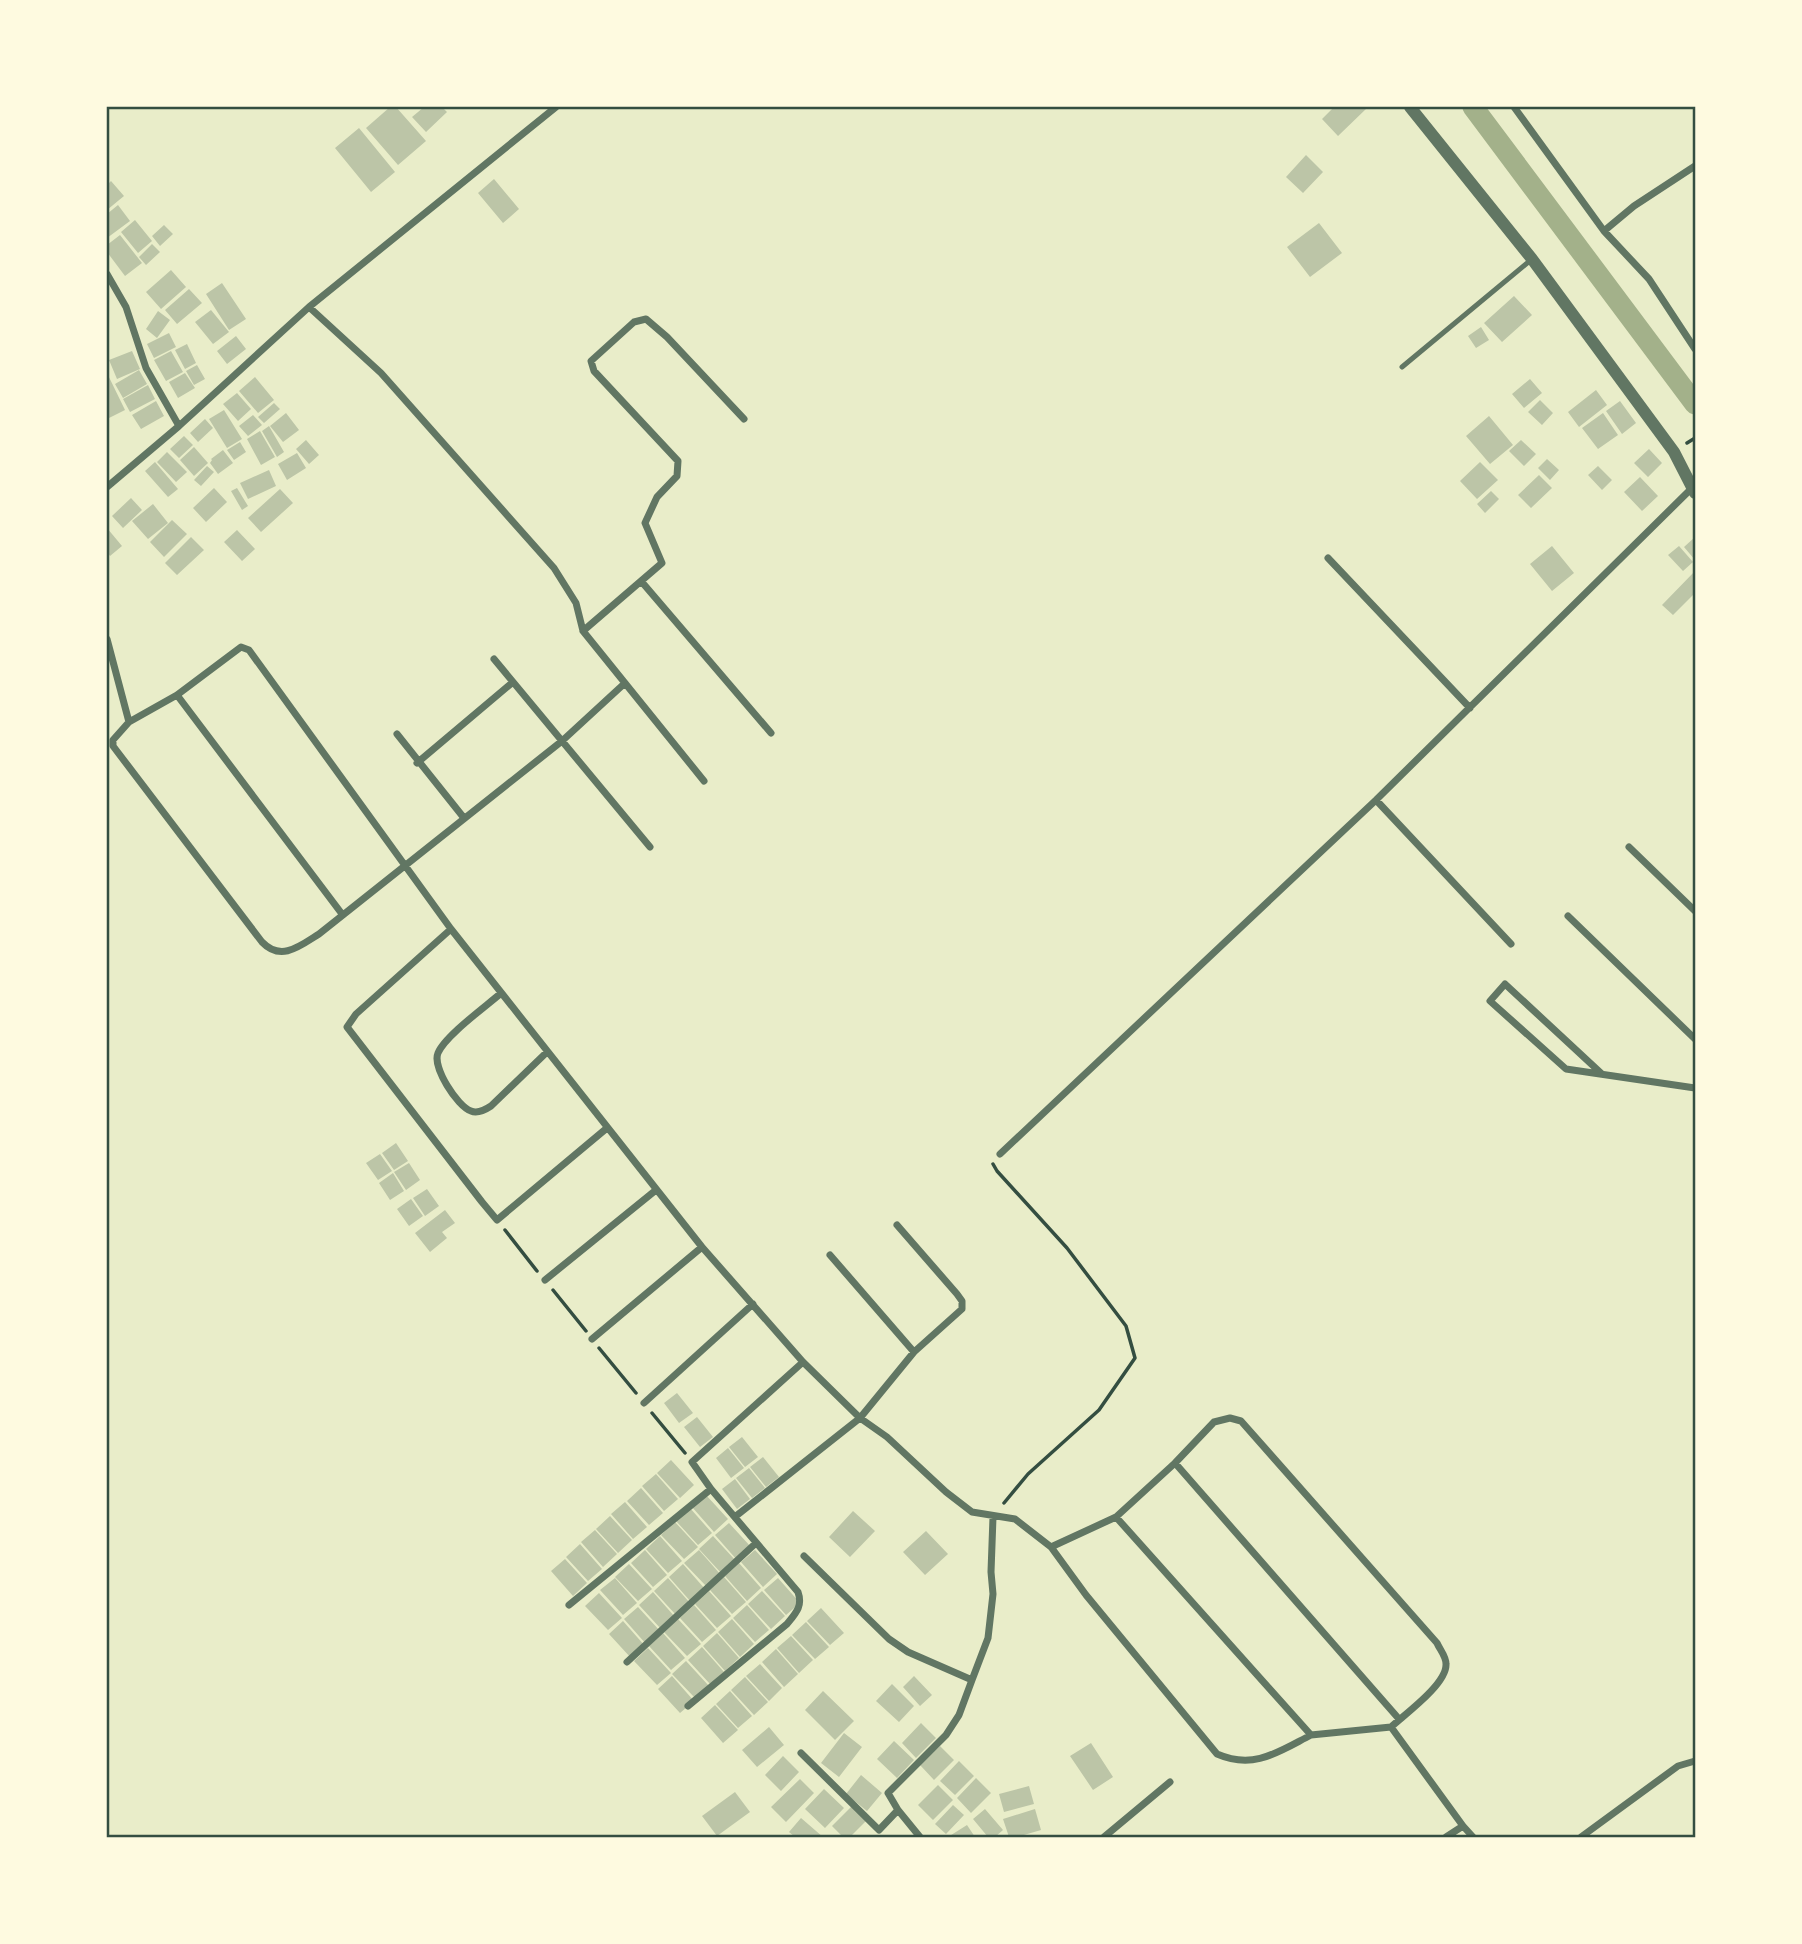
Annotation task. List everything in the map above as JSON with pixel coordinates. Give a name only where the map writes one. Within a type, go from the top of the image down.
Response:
[{"type":"street","points":[[107,487],[179,426],[309,307],[556,107]]},
{"type":"street","points":[[1000,1154],[1376,800],[1693,490],[1674,452],[1532,259],[1410,107]]},
{"type":"street","points":[[1518,108],[1604,231],[1649,279],[1695,349]]},
{"type":"street","points":[[1604,231],[1634,206],[1695,166]]},
{"type":"street","points":[[107,274],[125,307],[146,368],[179,426]]},
{"type":"street","points":[[309,307],[381,373],[554,568],[576,603],[583,631],[704,781]]},
{"type":"street","points":[[583,631],[662,563],[645,523],[657,497],[677,476],[678,461],[594,371],[591,361],[634,322],[646,319],[667,337],[744,419]]},
{"type":"street","points":[[1328,558],[1470,708]]},
{"type":"street","points":[[640,581],[771,733]]},
{"type":"street","points":[[107,639],[129,722]]},
{"type":"street","points":[[625,683],[562,741],[464,818],[405,865],[342,915],[319,934],[295,950],[274,952],[266,946],[113,746],[113,740],[129,722],[177,695],[241,647],[246,647],[405,865],[451,929],[500,994],[702,1247],[803,1362],[860,1418],[887,1437],[946,1492],[972,1512],[1015,1519],[1051,1546],[1086,1595],[1217,1754],[1242,1762],[1262,1759],[1311,1735],[1391,1727],[1419,1703],[1443,1675],[1446,1667],[1444,1655],[1437,1643],[1251,1430],[1235,1418],[1214,1422],[1175,1464],[1116,1517],[1051,1546]]},
{"type":"street","points":[[494,659],[650,847]]},
{"type":"street","points":[[417,762],[513,682]]},
{"type":"street","points":[[177,695],[342,915]]},
{"type":"street","points":[[397,734],[464,818]]},
{"type":"street","points":[[1376,800],[1511,944]]},
{"type":"street","points":[[1629,847],[1695,911]]},
{"type":"street","points":[[1569,916],[1695,1039]]},
{"type":"street","points":[[451,929],[356,1014],[347,1027],[457,1170],[497,1220],[607,1128]]},
{"type":"street","points":[[1602,1074],[1506,984],[1490,1001],[1566,1069],[1695,1088]]},
{"type":"street","points":[[500,994],[457,1031],[437,1055],[436,1063],[446,1083],[463,1106],[474,1113],[491,1106],[547,1052]]},
{"type":"street","points":[[545,1280],[656,1190]]},
{"type":"street","points":[[736,1516],[860,1418],[914,1352],[962,1309],[959,1297],[897,1225]]},
{"type":"street","points":[[592,1339],[702,1247]]},
{"type":"street","points":[[830,1255],[914,1352]]},
{"type":"street","points":[[644,1403],[753,1304]]},
{"type":"street","points":[[688,1706],[787,1624],[798,1611],[801,1601],[798,1592],[711,1489],[692,1462],[803,1362]]},
{"type":"street","points":[[1175,1464],[1399,1719]]},
{"type":"street","points":[[569,1605],[711,1489]]},
{"type":"street","points":[[920,1837],[888,1793],[946,1735],[959,1715],[988,1639],[993,1594],[993,1517]]},
{"type":"street","points":[[1116,1517],[1311,1735]]},
{"type":"street","points":[[627,1662],[757,1543]]},
{"type":"street","points":[[804,1556],[889,1639],[908,1652],[972,1680]]},
{"type":"street","points":[[1391,1727],[1473,1837]]},
{"type":"street","points":[[801,1753],[879,1830],[898,1810]]},
{"type":"street","points":[[1581,1837],[1678,1766],[1695,1761]]},
{"type":"street","points":[[1104,1837],[1170,1782]]},
{"type":"street","points":[[1446,1837],[1463,1826]]},
{"type":"lane","points":[[1402,367],[1532,259]]},
{"type":"path","points":[[1683,446],[1695,438]]},
{"type":"path","points":[[993,1517],[1028,1474],[1099,1410],[1135,1358],[1126,1326],[1067,1248],[993,1165],[1000,1154]]},
{"type":"building","points":[[390,107],[396,107],[426,141],[398,165],[366,128]]},
{"type":"building","points":[[424,107],[442,107],[447,112],[426,132],[412,117]]},
{"type":"building","points":[[1334,107],[1366,109],[1338,136],[1322,119]]},
{"type":"building","points":[[359,128],[395,172],[371,192],[335,148]]},
{"type":"building","points":[[1306,155],[1323,172],[1303,193],[1286,177]]},
{"type":"building","points":[[494,179],[519,209],[503,223],[478,193]]},
{"type":"building","points":[[111,181],[124,196],[107,210],[107,185]]},
{"type":"building","points":[[118,205],[130,221],[107,238],[107,214]]},
{"type":"building","points":[[135,220],[152,241],[138,253],[121,232]]},
{"type":"building","points":[[1319,223],[1342,253],[1310,277],[1287,247]]},
{"type":"building","points":[[164,225],[173,234],[160,246],[152,236]]},
{"type":"building","points":[[120,235],[142,263],[125,276],[107,252],[107,245]]},
{"type":"building","points":[[152,244],[160,252],[146,265],[139,257]]},
{"type":"building","points":[[171,270],[186,287],[161,309],[146,292]]},
{"type":"building","points":[[222,283],[246,319],[229,330],[206,294]]},
{"type":"building","points":[[189,289],[202,303],[177,324],[165,310]]},
{"type":"building","points":[[1514,296],[1532,315],[1502,342],[1484,323]]},
{"type":"building","points":[[211,310],[229,332],[213,344],[195,322]]},
{"type":"building","points":[[158,311],[170,320],[157,338],[146,329]]},
{"type":"building","points":[[1481,327],[1489,340],[1476,348],[1468,336]]},
{"type":"building","points":[[169,333],[176,347],[154,358],[147,344]]},
{"type":"building","points":[[236,336],[246,349],[227,364],[217,351]]},
{"type":"building","points":[[187,344],[196,363],[185,369],[175,350]]},
{"type":"building","points":[[132,351],[140,369],[117,379],[109,360]]},
{"type":"building","points":[[171,351],[183,372],[166,381],[154,360]]},
{"type":"building","points":[[197,365],[205,379],[194,385],[186,371]]},
{"type":"building","points":[[139,370],[147,384],[123,398],[115,384]]},
{"type":"building","points":[[107,373],[125,410],[107,419]]},
{"type":"building","points":[[185,373],[195,388],[178,398],[169,382]]},
{"type":"building","points":[[255,377],[274,400],[258,413],[239,391]]},
{"type":"building","points":[[1530,379],[1542,393],[1524,408],[1512,394]]},
{"type":"building","points":[[148,385],[155,399],[130,412],[123,399]]},
{"type":"building","points":[[1596,390],[1607,405],[1579,427],[1568,412]]},
{"type":"building","points":[[237,393],[251,409],[238,421],[223,404]]},
{"type":"building","points":[[1540,400],[1553,413],[1542,425],[1528,412]]},
{"type":"building","points":[[156,401],[164,416],[141,429],[132,415]]},
{"type":"building","points":[[1620,401],[1636,423],[1622,434],[1606,411]]},
{"type":"building","points":[[274,403],[280,409],[264,423],[258,417]]},
{"type":"building","points":[[224,410],[242,439],[227,448],[209,419]]},
{"type":"building","points":[[286,413],[299,430],[283,442],[270,426]]},
{"type":"building","points":[[1603,413],[1618,435],[1598,449],[1582,428]]},
{"type":"building","points":[[253,415],[262,425],[248,436],[239,426]]},
{"type":"building","points":[[1489,416],[1513,445],[1490,464],[1466,436]]},
{"type":"building","points":[[205,419],[213,428],[198,442],[190,433]]},
{"type":"building","points":[[269,426],[284,452],[277,457],[262,431]]},
{"type":"building","points":[[260,431],[275,457],[261,465],[247,439]]},
{"type":"building","points":[[184,436],[193,445],[179,458],[170,449]]},
{"type":"building","points":[[306,440],[319,455],[309,464],[296,449]]},
{"type":"building","points":[[1521,440],[1536,454],[1524,466],[1509,451]]},
{"type":"building","points":[[240,442],[246,452],[234,460],[227,450]]},
{"type":"building","points":[[194,447],[208,463],[194,476],[180,460]]},
{"type":"building","points":[[1649,449],[1662,463],[1648,477],[1634,463]]},
{"type":"building","points":[[223,450],[233,463],[218,474],[210,463],[211,459]]},
{"type":"building","points":[[167,452],[187,472],[176,482],[157,462]]},
{"type":"building","points":[[297,453],[306,468],[287,480],[278,464]]},
{"type":"building","points":[[1547,459],[1559,470],[1550,480],[1538,468]]},
{"type":"building","points":[[155,462],[178,489],[168,497],[145,471]]},
{"type":"building","points":[[1480,462],[1498,480],[1477,499],[1460,481]]},
{"type":"building","points":[[207,466],[214,472],[201,486],[194,480]]},
{"type":"building","points":[[1598,466],[1612,480],[1602,490],[1588,475]]},
{"type":"building","points":[[269,470],[276,486],[248,499],[240,483]]},
{"type":"building","points":[[1539,475],[1552,488],[1531,508],[1518,495]]},
{"type":"building","points":[[1640,477],[1658,496],[1642,511],[1624,492]]},
{"type":"building","points":[[214,488],[227,502],[206,522],[193,508]]},
{"type":"building","points":[[237,488],[248,506],[242,510],[231,491]]},
{"type":"building","points":[[280,489],[293,503],[261,532],[248,518]]},
{"type":"building","points":[[1491,491],[1499,499],[1485,513],[1477,504]]},
{"type":"building","points":[[131,498],[142,510],[123,528],[112,516]]},
{"type":"building","points":[[153,504],[168,523],[148,539],[132,521]]},
{"type":"building","points":[[172,520],[187,534],[164,557],[150,542]]},
{"type":"building","points":[[107,528],[122,546],[110,556],[107,552]]},
{"type":"building","points":[[237,530],[255,549],[242,561],[224,542]]},
{"type":"building","points":[[191,537],[204,550],[177,575],[165,563]]},
{"type":"building","points":[[1695,537],[1695,560],[1684,547]]},
{"type":"building","points":[[1552,546],[1574,573],[1552,591],[1530,564]]},
{"type":"building","points":[[1679,546],[1693,562],[1683,571],[1668,555]]},
{"type":"building","points":[[1695,571],[1695,593],[1673,615],[1662,605]]},
{"type":"building","points":[[396,1143],[408,1161],[394,1170],[382,1153]]},
{"type":"building","points":[[380,1154],[392,1171],[378,1180],[366,1163]]},
{"type":"building","points":[[409,1163],[420,1180],[406,1190],[394,1172]]},
{"type":"building","points":[[393,1173],[404,1191],[390,1200],[379,1183]]},
{"type":"building","points":[[427,1189],[439,1206],[425,1216],[413,1198]]},
{"type":"building","points":[[411,1199],[423,1216],[409,1226],[397,1209]]},
{"type":"building","points":[[445,1210],[455,1223],[442,1232],[447,1238],[430,1252],[415,1233]]},
{"type":"building","points":[[677,1393],[693,1413],[679,1423],[664,1403]]},
{"type":"building","points":[[697,1417],[713,1437],[700,1447],[684,1427]]},
{"type":"building","points":[[742,1437],[758,1457],[745,1467],[729,1447]]},
{"type":"building","points":[[728,1448],[744,1468],[731,1478],[716,1458]]},
{"type":"building","points":[[763,1457],[779,1477],[766,1487],[750,1467]]},
{"type":"building","points":[[671,1460],[694,1485],[680,1498],[657,1473]]},
{"type":"building","points":[[749,1468],[765,1488],[752,1498],[736,1478]]},
{"type":"building","points":[[656,1474],[678,1499],[664,1511],[642,1486]]},
{"type":"building","points":[[735,1479],[750,1499],[737,1509],[722,1489]]},
{"type":"building","points":[[641,1488],[663,1513],[649,1525],[627,1501]]},
{"type":"building","points":[[706,1495],[728,1519],[714,1532],[692,1507]]},
{"type":"building","points":[[625,1502],[647,1527],[633,1539],[611,1514]]},
{"type":"building","points":[[690,1508],[712,1533],[698,1545],[676,1521]]},
{"type":"building","points":[[853,1511],[875,1531],[850,1557],[829,1537]]},
{"type":"building","points":[[610,1516],[632,1540],[618,1553],[596,1529]]},
{"type":"building","points":[[675,1522],[698,1547],[684,1559],[661,1535]]},
{"type":"building","points":[[729,1523],[751,1547],[737,1560],[715,1535]]},
{"type":"building","points":[[595,1530],[617,1554],[603,1567],[581,1542]]},
{"type":"building","points":[[926,1531],[948,1554],[925,1575],[903,1552]]},
{"type":"building","points":[[660,1536],[682,1561],[668,1573],[646,1549]]},
{"type":"building","points":[[713,1536],[736,1561],[722,1574],[699,1549]]},
{"type":"building","points":[[580,1544],[602,1569],[588,1581],[566,1557]]},
{"type":"building","points":[[645,1550],[667,1575],[653,1587],[631,1563]]},
{"type":"building","points":[[699,1550],[721,1575],[707,1587],[684,1563]]},
{"type":"building","points":[[755,1550],[777,1574],[763,1587],[741,1562]]},
{"type":"building","points":[[565,1559],[587,1583],[573,1596],[551,1571]]},
{"type":"building","points":[[739,1563],[761,1588],[747,1601],[725,1576]]},
{"type":"building","points":[[629,1564],[652,1589],[638,1601],[615,1577]]},
{"type":"building","points":[[683,1564],[705,1589],[691,1602],[669,1577]]},
{"type":"building","points":[[724,1577],[746,1602],[732,1614],[710,1590]]},
{"type":"building","points":[[615,1578],[637,1603],[623,1615],[600,1590]]},
{"type":"building","points":[[668,1578],[690,1603],[676,1615],[654,1591]]},
{"type":"building","points":[[778,1578],[800,1603],[786,1615],[764,1590]]},
{"type":"building","points":[[709,1591],[731,1616],[717,1628],[695,1604]]},
{"type":"building","points":[[762,1591],[785,1616],[771,1629],[748,1604]]},
{"type":"building","points":[[653,1592],[675,1617],[661,1629],[639,1605]]},
{"type":"building","points":[[599,1593],[622,1618],[608,1630],[585,1606]]},
{"type":"building","points":[[694,1605],[716,1630],[702,1642],[680,1618]]},
{"type":"building","points":[[747,1605],[769,1630],[755,1642],[733,1618]]},
{"type":"building","points":[[638,1607],[660,1631],[646,1644],[624,1619]]},
{"type":"building","points":[[821,1608],[844,1633],[830,1645],[807,1621]]},
{"type":"building","points":[[678,1619],[701,1644],[687,1656],[664,1632]]},
{"type":"building","points":[[732,1619],[754,1644],[740,1657],[718,1632]]},
{"type":"building","points":[[623,1621],[645,1646],[631,1658],[609,1634]]},
{"type":"building","points":[[806,1622],[829,1647],[815,1659],[792,1635]]},
{"type":"building","points":[[663,1633],[685,1658],[671,1670],[649,1646]]},
{"type":"building","points":[[717,1633],[739,1658],[725,1671],[703,1646]]},
{"type":"building","points":[[791,1636],[813,1660],[799,1673],[777,1648]]},
{"type":"building","points":[[702,1647],[724,1672],[710,1684],[688,1660]]},
{"type":"building","points":[[648,1648],[671,1673],[657,1685],[634,1661]]},
{"type":"building","points":[[776,1649],[798,1674],[784,1687],[762,1662]]},
{"type":"building","points":[[686,1661],[709,1686],[695,1698],[672,1674]]},
{"type":"building","points":[[760,1664],[782,1688],[769,1701],[746,1676]]},
{"type":"building","points":[[672,1676],[694,1701],[680,1713],[658,1689]]},
{"type":"building","points":[[914,1676],[932,1695],[920,1706],[903,1687]]},
{"type":"building","points":[[745,1677],[768,1702],[754,1715],[731,1690]]},
{"type":"building","points":[[892,1684],[914,1706],[899,1722],[876,1701]]},
{"type":"building","points":[[730,1691],[752,1716],[738,1728],[716,1704]]},
{"type":"building","points":[[823,1691],[854,1721],[835,1740],[805,1710]]},
{"type":"building","points":[[715,1705],[738,1730],[723,1743],[701,1718]]},
{"type":"building","points":[[921,1723],[936,1738],[916,1758],[902,1743]]},
{"type":"building","points":[[769,1727],[784,1745],[757,1767],[742,1750]]},
{"type":"building","points":[[844,1733],[862,1747],[839,1777],[821,1763]]},
{"type":"building","points":[[894,1741],[914,1760],[897,1778],[877,1759]]},
{"type":"building","points":[[1091,1743],[1113,1777],[1093,1790],[1070,1756]]},
{"type":"building","points":[[940,1746],[954,1760],[934,1780],[920,1765]]},
{"type":"building","points":[[783,1756],[799,1772],[781,1791],[765,1775]]},
{"type":"building","points":[[959,1761],[974,1776],[955,1795],[940,1781]]},
{"type":"building","points":[[861,1775],[882,1793],[867,1811],[846,1794]]},
{"type":"building","points":[[976,1778],[991,1793],[971,1813],[957,1798]]},
{"type":"building","points":[[800,1779],[814,1793],[786,1822],[771,1807]]},
{"type":"building","points":[[938,1785],[953,1800],[933,1820],[918,1805]]},
{"type":"building","points":[[1029,1786],[1034,1804],[1004,1812],[999,1794]]},
{"type":"building","points":[[824,1789],[844,1808],[825,1828],[805,1809]]},
{"type":"building","points":[[735,1792],[750,1812],[717,1836],[702,1816]]},
{"type":"building","points":[[953,1805],[964,1815],[946,1834],[935,1824]]},
{"type":"building","points":[[852,1806],[866,1821],[850,1837],[843,1837],[832,1826]]},
{"type":"building","points":[[985,1809],[1003,1830],[995,1837],[988,1837],[973,1819]]},
{"type":"building","points":[[1035,1809],[1041,1830],[1009,1837],[1003,1819]]},
{"type":"building","points":[[801,1818],[823,1837],[795,1837],[789,1832]]},
{"type":"building","points":[[967,1825],[975,1837],[948,1837]]},
{"type":"waterway","points":[[1473,107],[1695,404]]}]
